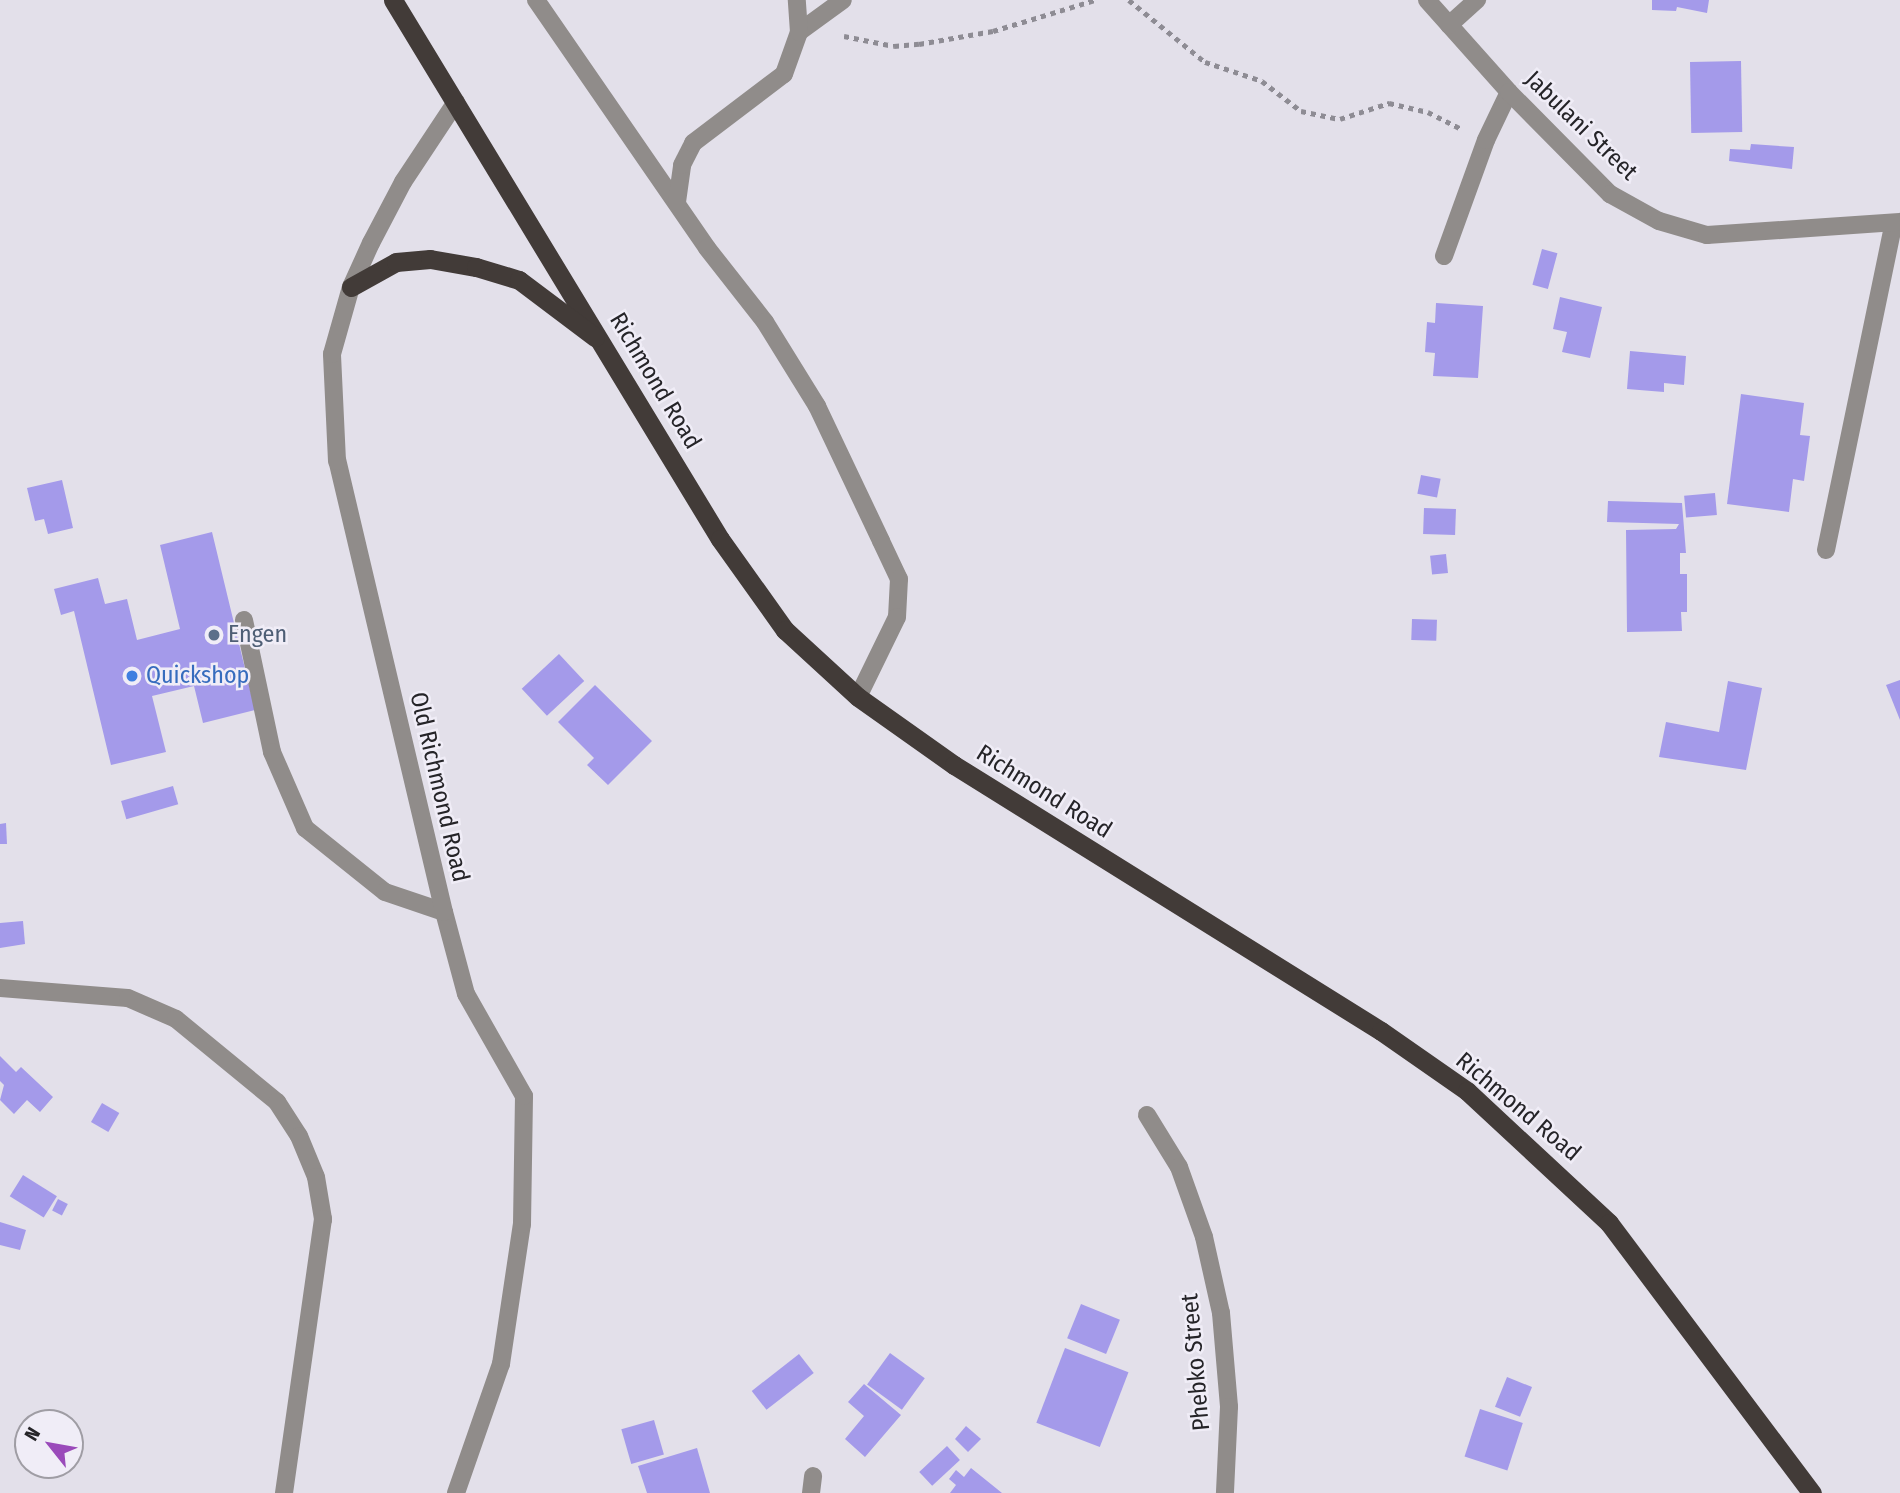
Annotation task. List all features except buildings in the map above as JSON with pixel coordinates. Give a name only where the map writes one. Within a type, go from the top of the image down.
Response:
[{"type":"highway","name":"Richmond Road","points":[[393,0],[720,539],[785,631],[858,697],[954,765],[1381,1031],[1467,1091],[1609,1223],[1812,1493]]},
{"type":"highway","points":[[351,286],[396,262],[430,258],[475,267],[519,279],[604,344]]},
{"type":"street","points":[[536,0],[677,202],[765,322],[817,406],[899,579],[897,617],[858,697]]},
{"type":"street","points":[[677,202],[682,165],[693,142],[784,74],[799,33],[797,0]]},
{"type":"street","points":[[799,33],[843,0]]},
{"type":"street","name":"Jabulani Street","points":[[1427,0],[1509,92],[1610,194],[1659,221],[1707,234],[1897,223]]},
{"type":"street","points":[[1449,26],[1478,0]]},
{"type":"street","points":[[1444,256],[1486,140],[1509,92]]},
{"type":"street","name":"Old Richmond Road","points":[[456,102],[403,182],[351,286],[332,354],[337,461],[444,912],[466,994],[524,1097],[522,1224],[501,1364],[456,1493]]},
{"type":"street","points":[[1826,550],[1897,223]]},
{"type":"street","points":[[244,620],[272,752],[305,828],[385,892],[444,912]]},
{"type":"street","points":[[0,988],[128,998],[176,1019],[277,1102],[299,1136],[316,1177],[323,1219],[284,1493]]},
{"type":"street","name":"Phebko Street","points":[[1147,1115],[1179,1167],[1204,1237],[1221,1313],[1228,1407],[1225,1493]]},
{"type":"path","points":[[799,33],[829,32],[894,47],[993,31],[1095,0]]},
{"type":"path","points":[[1129,0],[1205,62],[1262,81],[1301,111],[1340,119],[1390,103],[1405,104],[1486,140]]},
{"type":"place","name":"Engen","points":[[214,635]]},
{"type":"place","name":"Quickshop","points":[[132,676]]}]
